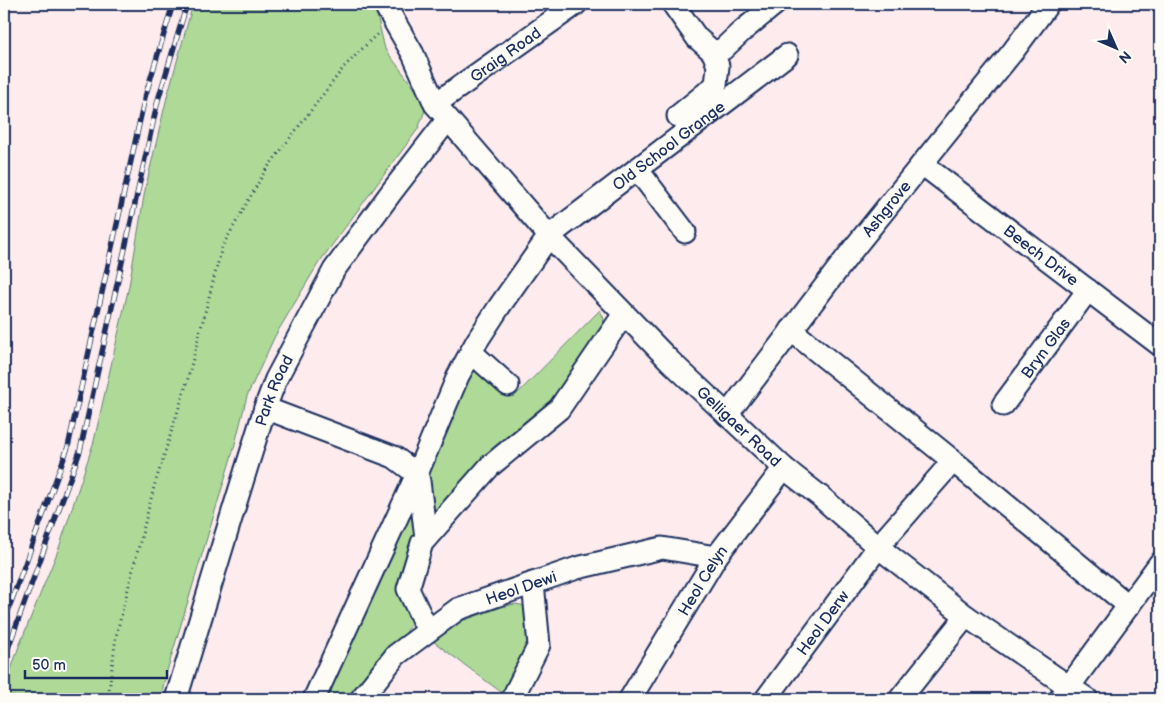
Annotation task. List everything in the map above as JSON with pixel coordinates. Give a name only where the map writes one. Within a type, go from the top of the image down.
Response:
[{"type":"street","name":"Graig Road","points":[[442,112],[576,4]]},
{"type":"street","points":[[673,4],[697,38],[713,52],[718,66],[716,85],[678,116]]},
{"type":"street","points":[[713,52],[723,49],[775,4]]},
{"type":"street","name":"Ashgrove","points":[[727,415],[854,248],[1014,50],[1048,4]]},
{"type":"street","name":"Gelligaer Road","points":[[385,5],[414,54],[442,112],[549,236],[670,361],[784,468],[878,547],[1064,693],[1087,699]]},
{"type":"street","name":"Old School Grange","points":[[314,699],[416,474],[458,376],[499,307],[549,236],[787,55]]},
{"type":"street","name":"Park Road","points":[[176,699],[265,408],[276,379],[334,270],[393,190],[442,112]]},
{"type":"street","name":"Beech Drive","points":[[922,164],[1160,345]]},
{"type":"street","points":[[637,169],[685,232]]},
{"type":"street","name":"Bryn Glas","points":[[1003,406],[1088,290]]},
{"type":"street","points":[[428,631],[408,589],[422,543],[490,466],[559,409],[624,314]]},
{"type":"street","points":[[791,330],[1129,606]]},
{"type":"street","points":[[471,352],[508,385]]},
{"type":"street","points":[[265,408],[394,457],[416,474],[419,481],[426,538]]},
{"type":"street","name":"Heol Derw","points":[[766,699],[878,547],[953,461]]},
{"type":"street","name":"Heol Celyn","points":[[630,699],[716,557],[784,468]]},
{"type":"street","name":"Heol Dewi","points":[[361,699],[396,655],[458,609],[576,568],[662,548],[716,557]]},
{"type":"street","points":[[1064,693],[1160,563]]},
{"type":"street","points":[[512,699],[539,645],[533,583]]},
{"type":"street","points":[[900,699],[966,616]]},
{"type":"path","points":[[108,699],[116,636],[154,487],[187,382],[222,246],[265,171],[344,67],[379,32]]},
{"type":"green space","points":[[193,4],[373,4],[385,49],[427,105],[418,129],[318,264],[275,336],[247,396],[234,448],[160,699],[4,699],[4,690],[19,646],[59,548],[94,441],[129,286],[145,190],[167,97]]},
{"type":"green space","points":[[600,310],[604,319],[601,331],[571,386],[419,541],[412,621],[405,635],[358,699],[318,699],[461,379],[478,363],[514,397]]},
{"type":"green space","points":[[515,604],[526,606],[536,636],[509,698],[430,639],[459,622]]},
{"type":"railway","points":[[4,621],[68,447],[145,97],[173,4]]},
{"type":"railway","points":[[4,659],[80,451],[158,100],[187,4]]}]
